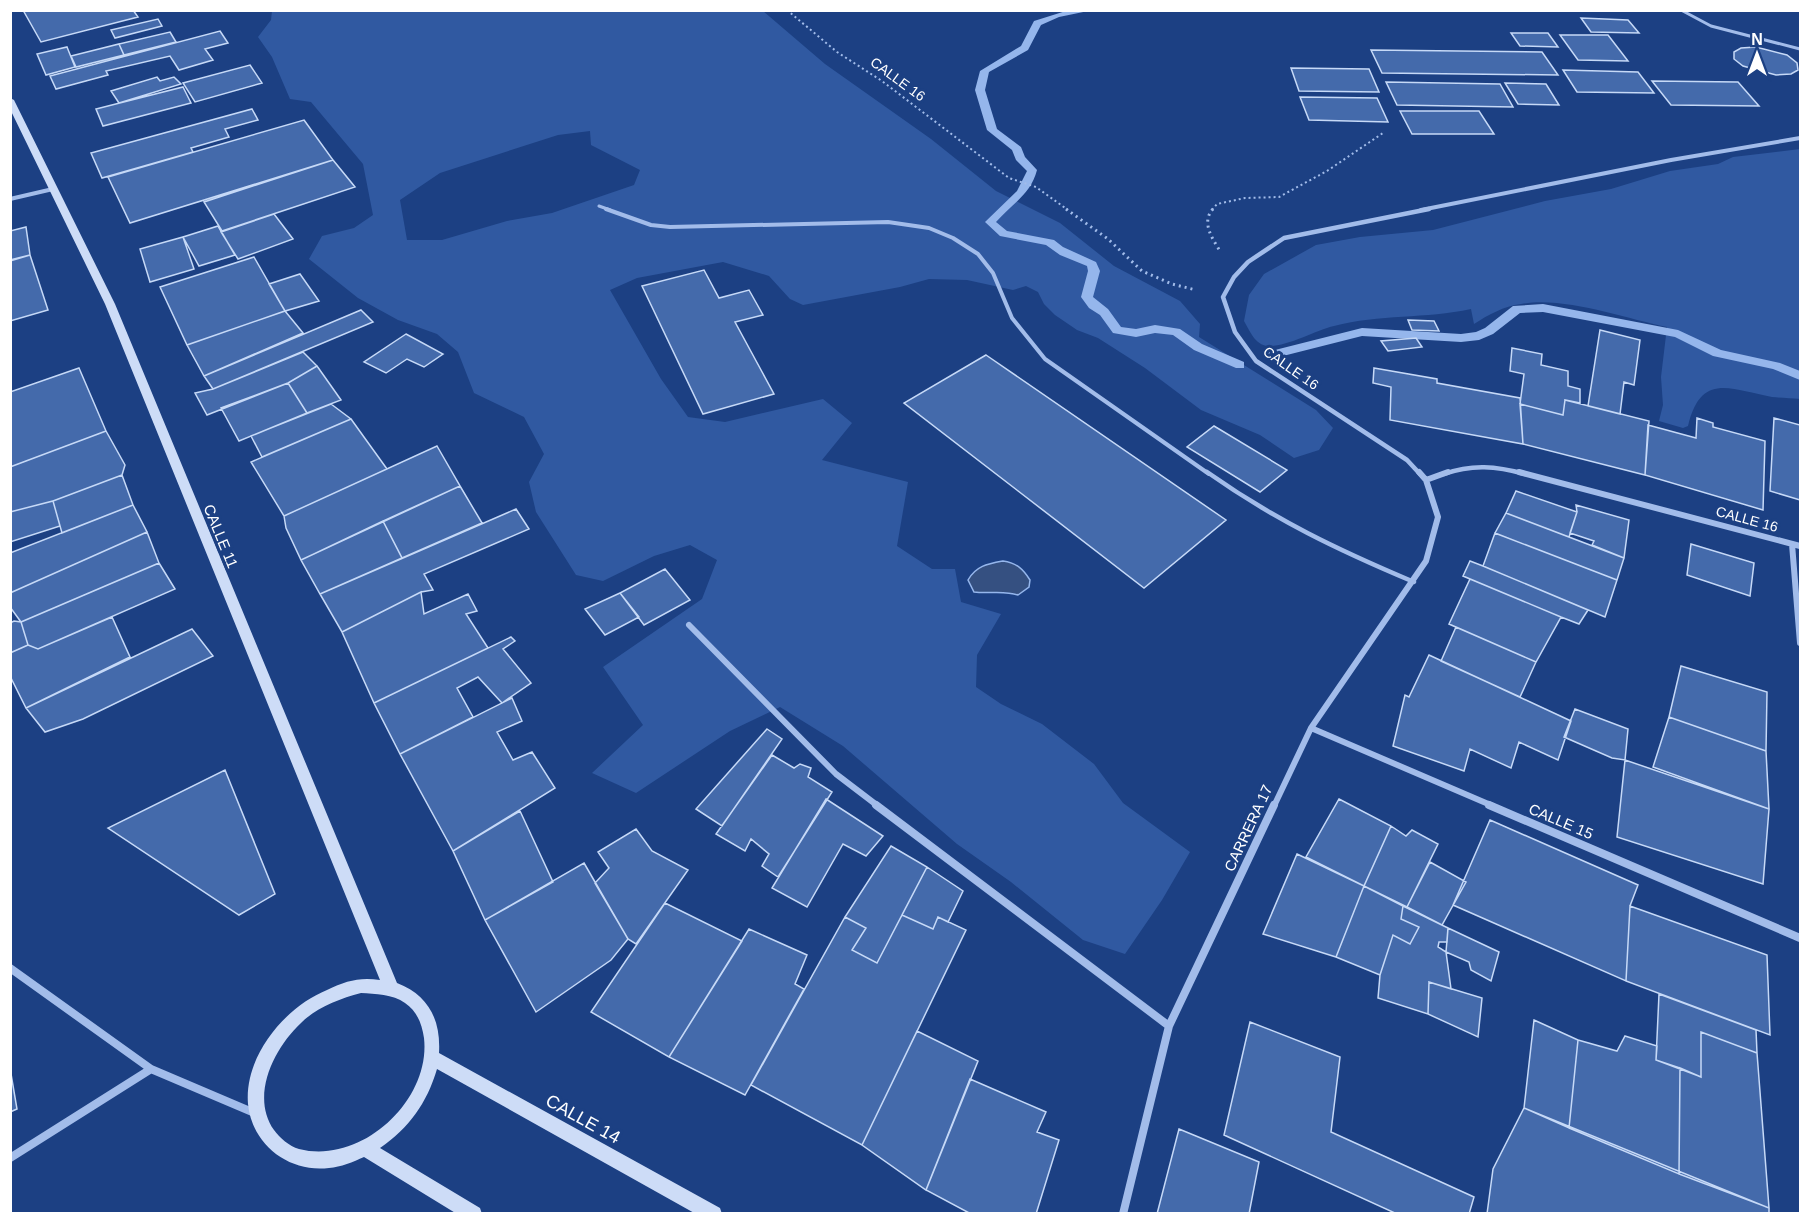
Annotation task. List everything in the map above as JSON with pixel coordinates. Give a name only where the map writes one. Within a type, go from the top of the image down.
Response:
[{"type":"street","name":"CALLE 11","points":[[10,100],[115,315],[391,988]]},
{"type":"street","points":[[1223,297],[1232,278],[1253,255],[1284,238],[1510,194],[1673,158],[1800,138]]},
{"type":"street","points":[[10,199],[53,189]]},
{"type":"street","name":"CALLE 16","points":[[1223,297],[1235,332],[1256,361],[1407,460],[1426,480],[1461,468],[1496,466],[1800,546]]},
{"type":"street","name":"CARRERA 17","points":[[1123,1214],[1169,1026],[1311,728],[1414,582],[1426,561],[1438,517],[1426,480]]},
{"type":"street","points":[[1792,544],[1800,643]]},
{"type":"street","points":[[689,626],[836,774],[1169,1026]]},
{"type":"street","name":"CALLE 15","points":[[1311,728],[1800,938]]},
{"type":"street","points":[[10,968],[151,1069],[258,1114]]},
{"type":"street","points":[[361,985],[391,988],[417,1002],[430,1027],[433,1059],[422,1092],[399,1124],[366,1149],[330,1160],[295,1158],[270,1142],[258,1114],[258,1080],[272,1046],[296,1016],[328,995],[361,985]]},
{"type":"street","name":"CALLE 14","points":[[433,1059],[714,1214]]},
{"type":"street","points":[[10,1158],[151,1069]]},
{"type":"street","points":[[366,1149],[474,1214]]},
{"type":"lane","points":[[1681,10],[1711,26],[1800,49]]},
{"type":"lane","points":[[599,206],[651,225],[670,227],[888,222],[929,228],[953,238],[978,255],[993,273],[1012,318],[1045,360],[1258,508],[1338,550],[1414,582]]},
{"type":"path","name":"CALLE 16","points":[[787,10],[837,52],[882,81],[1009,178],[1029,183],[1108,239],[1142,272],[1172,285],[1223,297]]},
{"type":"path","points":[[1241,268],[1224,257],[1208,232],[1209,213],[1217,204],[1245,198],[1279,197],[1327,171],[1383,133]]},
{"type":"shaded area","points":[[272,11],[763,11],[825,64],[931,139],[996,191],[1060,223],[1114,266],[1180,301],[1200,324],[1199,337],[1316,410],[1333,428],[1319,450],[1294,458],[1260,435],[1201,410],[1145,368],[1098,338],[1077,330],[1055,315],[1044,304],[1038,292],[1026,286],[1013,290],[967,280],[929,279],[900,287],[803,305],[790,299],[769,276],[723,262],[637,278],[610,290],[661,379],[688,417],[725,422],[823,399],[852,423],[822,460],[908,482],[897,546],[932,569],[955,569],[961,602],[1001,614],[977,655],[976,687],[1001,704],[1042,724],[1094,764],[1123,803],[1190,852],[1162,900],[1125,954],[1083,940],[1011,882],[957,844],[843,746],[780,707],[730,731],[636,793],[592,773],[643,725],[603,667],[702,599],[717,560],[690,545],[654,556],[603,581],[576,575],[536,512],[529,482],[544,454],[524,417],[474,393],[458,352],[437,334],[398,320],[358,298],[309,259],[322,236],[354,228],[373,215],[363,164],[311,102],[290,99],[272,57],[258,37],[271,20]],"holes":[[[590,131],[591,145],[640,170],[634,185],[552,213],[507,221],[442,240],[407,240],[400,200],[440,173],[558,135]]]},
{"type":"shaded area","points":[[1800,149],[1800,399],[1719,388],[1709,391],[1701,398],[1688,426],[1683,428],[1659,421],[1663,405],[1661,377],[1667,327],[1574,305],[1538,302],[1515,305],[1496,311],[1474,324],[1471,309],[1351,322],[1276,346],[1263,345],[1256,340],[1244,321],[1249,295],[1264,274],[1316,245],[1360,237],[1433,230],[1545,201],[1611,189],[1670,171],[1718,164],[1733,157]]},
{"type":"shaded area","points":[[1003,561],[1012,563],[1022,570],[1030,580],[1029,587],[1018,595],[974,592],[968,580],[975,572],[987,565]]},
{"type":"building","points":[[23,10],[133,10],[138,17],[41,42]]},
{"type":"building","points":[[1581,18],[1628,20],[1639,33],[1591,32]]},
{"type":"building","points":[[158,19],[162,26],[115,38],[111,30]]},
{"type":"building","points":[[220,31],[228,43],[205,49],[213,60],[179,70],[170,56],[106,71],[108,75],[56,89],[50,76]]},
{"type":"building","points":[[170,32],[176,42],[124,55],[119,44]]},
{"type":"building","points":[[1511,33],[1548,33],[1558,47],[1520,46]]},
{"type":"building","points":[[1560,35],[1608,35],[1628,61],[1578,60]]},
{"type":"building","points":[[119,44],[124,55],[76,67],[71,56]]},
{"type":"building","points":[[67,47],[75,67],[46,75],[37,54]]},
{"type":"building","points":[[1756,47],[1787,55],[1797,63],[1798,70],[1791,74],[1776,75],[1743,66],[1734,59],[1734,52],[1741,48]]},
{"type":"building","points":[[1371,50],[1542,52],[1558,75],[1382,73]]},
{"type":"building","points":[[250,65],[262,83],[195,102],[183,83]]},
{"type":"building","points":[[1291,68],[1369,69],[1379,92],[1299,91]]},
{"type":"building","points":[[1563,70],[1638,72],[1654,93],[1577,92]]},
{"type":"building","points":[[157,77],[160,81],[174,77],[181,84],[119,103],[111,91]]},
{"type":"building","points":[[1652,81],[1738,82],[1759,106],[1671,105]]},
{"type":"building","points":[[1386,82],[1500,84],[1513,107],[1397,105]]},
{"type":"building","points":[[1505,83],[1546,84],[1559,105],[1518,104]]},
{"type":"building","points":[[183,87],[191,103],[103,126],[96,109]]},
{"type":"building","points":[[1300,97],[1377,98],[1388,122],[1309,120]]},
{"type":"building","points":[[252,109],[258,120],[225,129],[229,137],[191,148],[193,152],[102,178],[91,153]]},
{"type":"building","points":[[1400,111],[1479,111],[1494,134],[1412,134]]},
{"type":"building","points":[[304,120],[333,160],[130,223],[108,177]]},
{"type":"building","points":[[333,160],[355,187],[222,231],[204,202]]},
{"type":"building","points":[[274,214],[293,239],[238,259],[221,232]]},
{"type":"building","points":[[218,226],[235,255],[199,266],[183,237]]},
{"type":"building","points":[[26,227],[30,255],[10,260],[10,231]]},
{"type":"building","points":[[183,237],[194,269],[150,282],[140,249]]},
{"type":"building","points":[[30,255],[48,310],[10,321],[10,261]]},
{"type":"building","points":[[254,257],[285,311],[187,345],[160,287]]},
{"type":"building","points":[[704,270],[719,298],[749,290],[763,315],[735,322],[774,394],[703,414],[642,286]]},
{"type":"building","points":[[300,274],[319,301],[285,311],[269,284]]},
{"type":"building","points":[[361,310],[373,322],[213,389],[204,376]]},
{"type":"building","points":[[285,311],[303,333],[204,376],[187,345]]},
{"type":"building","points":[[1408,320],[1434,321],[1439,331],[1412,330]]},
{"type":"building","points":[[1600,330],[1640,340],[1634,385],[1624,382],[1620,414],[1588,406]]},
{"type":"building","points":[[406,334],[443,354],[424,367],[407,359],[386,373],[364,362]]},
{"type":"building","points":[[1416,338],[1422,347],[1388,351],[1381,341]]},
{"type":"building","points":[[1512,348],[1542,354],[1541,365],[1568,371],[1568,386],[1580,389],[1580,403],[1565,400],[1563,415],[1520,404],[1524,374],[1510,371]]},
{"type":"building","points":[[303,352],[317,366],[288,383],[207,415],[195,393],[213,389]]},
{"type":"building","points":[[986,355],[1226,520],[1144,588],[904,403]]},
{"type":"building","points":[[317,366],[341,400],[307,413],[288,383]]},
{"type":"building","points":[[79,368],[106,431],[10,467],[10,392]]},
{"type":"building","points":[[1374,368],[1437,379],[1437,383],[1520,398],[1523,444],[1390,420],[1391,387],[1373,383]]},
{"type":"building","points":[[288,383],[307,413],[239,441],[221,408]]},
{"type":"building","points":[[1565,400],[1649,421],[1645,475],[1523,444],[1520,404],[1563,415]]},
{"type":"building","points":[[331,404],[351,419],[262,457],[251,436]]},
{"type":"building","points":[[1697,418],[1713,423],[1713,427],[1765,441],[1763,510],[1645,475],[1648,425],[1696,438]]},
{"type":"building","points":[[1774,418],[1800,425],[1800,500],[1770,491]]},
{"type":"building","points":[[351,419],[387,469],[284,516],[251,462]]},
{"type":"building","points":[[1214,426],[1287,470],[1260,492],[1187,447]]},
{"type":"building","points":[[106,431],[125,465],[122,475],[53,501],[10,512],[10,467]]},
{"type":"building","points":[[437,446],[460,486],[301,560],[286,528],[284,516]]},
{"type":"building","points":[[122,475],[133,505],[62,533],[53,501]]},
{"type":"building","points":[[460,486],[482,523],[402,558],[383,521]]},
{"type":"building","points":[[1516,491],[1577,512],[1569,537],[1506,513]]},
{"type":"building","points":[[53,501],[60,526],[10,542],[10,512]]},
{"type":"building","points":[[133,505],[147,532],[10,593],[10,553]]},
{"type":"building","points":[[1576,505],[1629,520],[1624,558],[1592,545],[1594,541],[1570,533],[1577,512]]},
{"type":"building","points":[[516,509],[529,529],[424,574],[433,590],[421,592],[342,632],[320,594]]},
{"type":"building","points":[[1506,513],[1624,558],[1617,580],[1495,533]]},
{"type":"building","points":[[383,521],[402,558],[320,594],[301,560]]},
{"type":"building","points":[[147,532],[159,563],[21,622],[10,607],[10,593]]},
{"type":"building","points":[[1495,533],[1617,580],[1605,617],[1483,566]]},
{"type":"building","points":[[1691,544],[1754,563],[1750,596],[1687,575]]},
{"type":"building","points":[[1470,561],[1588,610],[1579,624],[1561,617],[1463,576]]},
{"type":"building","points":[[159,563],[175,589],[38,649],[28,645],[21,622]]},
{"type":"building","points":[[665,569],[690,600],[644,625],[620,593]]},
{"type":"building","points":[[1470,579],[1561,617],[1536,662],[1449,624]]},
{"type":"building","points":[[421,592],[424,614],[468,594],[477,611],[466,614],[488,648],[374,703],[342,632]]},
{"type":"building","points":[[620,593],[639,617],[605,635],[585,609]]},
{"type":"building","points":[[112,617],[130,657],[26,708],[10,676],[10,653],[28,645],[38,649]]},
{"type":"building","points":[[21,622],[28,645],[10,653],[10,623]]},
{"type":"building","points":[[1456,627],[1536,662],[1520,697],[1441,661]]},
{"type":"building","points":[[192,629],[213,656],[83,719],[45,732],[26,708]]},
{"type":"building","points":[[511,637],[515,641],[503,649],[531,683],[502,703],[478,677],[457,688],[473,717],[400,754],[374,703]]},
{"type":"building","points":[[1429,655],[1571,721],[1558,760],[1519,742],[1511,768],[1470,749],[1464,771],[1393,746],[1405,695],[1409,697]]},
{"type":"building","points":[[1681,666],[1767,692],[1766,751],[1669,717]]},
{"type":"building","points":[[512,698],[522,721],[497,732],[513,760],[532,752],[555,788],[453,851],[400,754]]},
{"type":"building","points":[[1575,709],[1628,729],[1625,760],[1612,758],[1564,737]]},
{"type":"building","points":[[1669,717],[1766,751],[1769,809],[1653,767]]},
{"type":"building","points":[[767,729],[782,739],[722,826],[696,809]]},
{"type":"building","points":[[772,755],[794,768],[800,764],[811,768],[808,777],[832,792],[778,877],[762,866],[769,854],[751,839],[745,851],[716,834]]},
{"type":"building","points":[[1625,760],[1769,809],[1763,884],[1617,837]]},
{"type":"building","points":[[225,770],[275,894],[239,915],[108,828]]},
{"type":"building","points":[[826,799],[883,836],[866,856],[843,844],[807,907],[772,888]]},
{"type":"building","points":[[1339,799],[1391,826],[1364,886],[1306,857]]},
{"type":"building","points":[[520,811],[553,882],[485,920],[453,851]]},
{"type":"building","points":[[1490,820],[1638,885],[1630,906],[1626,981],[1453,905]]},
{"type":"building","points":[[1391,826],[1406,836],[1412,830],[1438,844],[1407,907],[1364,886]]},
{"type":"building","points":[[636,829],[652,851],[688,870],[636,944],[628,939],[595,883],[609,868],[598,852]]},
{"type":"building","points":[[891,846],[927,867],[877,963],[852,950],[866,928],[845,917]]},
{"type":"building","points":[[1297,854],[1364,886],[1336,957],[1263,934]]},
{"type":"building","points":[[1430,862],[1466,882],[1442,925],[1407,907]]},
{"type":"building","points":[[584,863],[628,939],[611,960],[536,1012],[485,920]]},
{"type":"building","points":[[927,867],[963,891],[948,922],[938,917],[933,929],[902,915]]},
{"type":"building","points":[[1364,886],[1403,906],[1401,919],[1419,927],[1410,944],[1393,935],[1380,975],[1336,957]]},
{"type":"building","points":[[665,903],[742,941],[669,1057],[591,1012]]},
{"type":"building","points":[[1403,906],[1448,928],[1447,942],[1439,942],[1438,947],[1446,952],[1451,989],[1429,982],[1428,1014],[1378,998],[1380,975],[1393,935],[1410,944],[1419,927],[1401,919]]},
{"type":"building","points":[[1630,906],[1767,955],[1770,1035],[1626,981]]},
{"type":"building","points":[[902,915],[933,929],[938,917],[966,930],[862,1145],[751,1085],[845,917],[866,928],[852,950],[877,963]]},
{"type":"building","points":[[1448,928],[1499,952],[1491,981],[1471,970],[1469,962],[1446,952]]},
{"type":"building","points":[[749,929],[807,955],[795,984],[804,989],[745,1095],[669,1057]]},
{"type":"building","points":[[1429,982],[1482,998],[1478,1037],[1428,1014]]},
{"type":"building","points":[[1659,994],[1756,1030],[1757,1053],[1701,1032],[1701,1077],[1656,1060]]},
{"type":"building","points":[[1534,1020],[1578,1040],[1569,1128],[1524,1108]]},
{"type":"building","points":[[1250,1022],[1340,1057],[1331,1132],[1474,1197],[1469,1214],[1397,1214],[1224,1135]]},
{"type":"building","points":[[917,1031],[978,1061],[926,1190],[862,1145]]},
{"type":"building","points":[[1701,1032],[1757,1053],[1769,1208],[1679,1174],[1680,1068],[1701,1077]]},
{"type":"building","points":[[1625,1036],[1657,1046],[1656,1060],[1680,1068],[1679,1174],[1569,1128],[1578,1040],[1617,1051]]},
{"type":"building","points":[[10,1068],[17,1109],[10,1112]]},
{"type":"building","points":[[970,1079],[1046,1112],[1037,1132],[1059,1140],[1036,1214],[971,1214],[926,1190]]},
{"type":"building","points":[[1524,1108],[1769,1208],[1769,1214],[1487,1214],[1493,1169]]},
{"type":"building","points":[[1179,1129],[1259,1162],[1249,1214],[1157,1214]]},
{"type":"waterway","points":[[1089,10],[1057,15],[1037,23],[1025,48],[985,71],[980,90],[992,130],[1017,149],[1020,158],[1032,170],[1030,179],[1021,193],[990,222],[1004,234],[1050,242],[1059,250],[1092,264],[1094,271],[1087,297],[1093,305],[1104,312],[1117,330],[1136,333],[1155,329],[1176,332],[1198,347],[1240,365]]},
{"type":"waterway","points":[[1271,355],[1362,332],[1461,338],[1479,336],[1517,309],[1543,308],[1678,334],[1717,353],[1776,366],[1800,376]]}]
